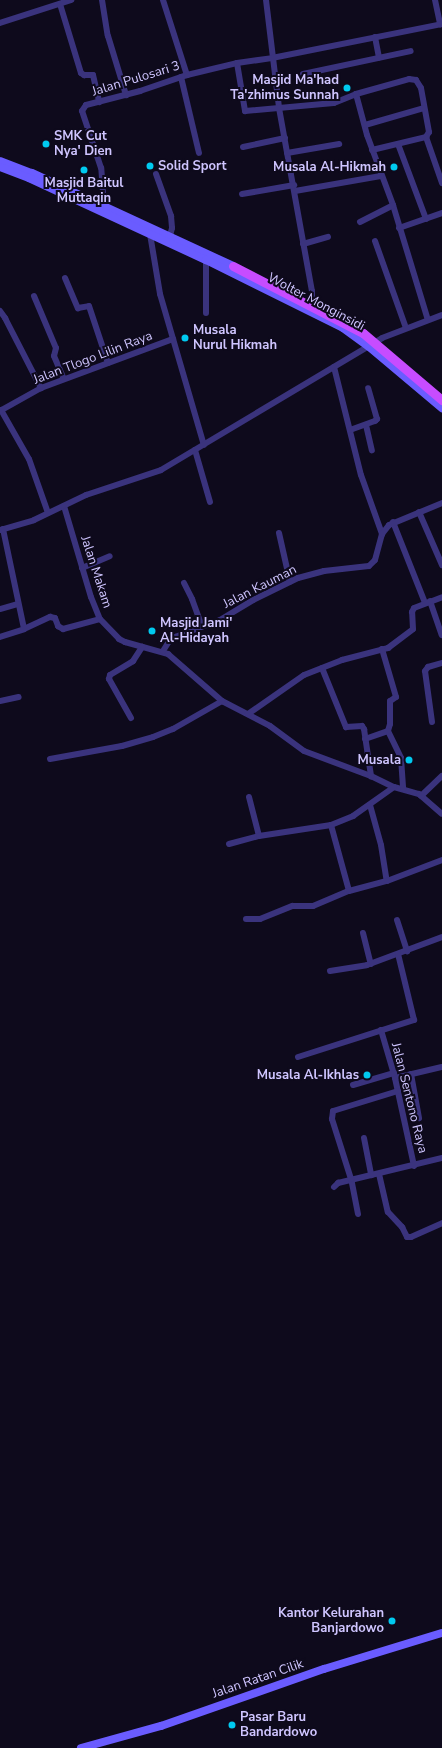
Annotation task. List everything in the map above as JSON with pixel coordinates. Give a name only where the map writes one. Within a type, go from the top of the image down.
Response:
[{"type":"main road","points":[[0,161],[32,173],[170,236],[231,268]]},
{"type":"main road","points":[[0,167],[28,178],[206,260],[231,268]]},
{"type":"main road","name":"Wolter Monginsidi","points":[[231,268],[312,306],[363,333],[371,344],[442,408]]},
{"type":"main road","name":"Wolter Monginsidi","points":[[231,268],[371,344],[442,400]]},
{"type":"main road","name":"Jalan Ratan Cilik","points":[[82,1748],[161,1726],[324,1669],[442,1633]]},
{"type":"street","points":[[0,23],[71,0]]},
{"type":"street","points":[[102,0],[108,36],[126,95]]},
{"type":"street","points":[[163,0],[184,76],[199,153]]},
{"type":"street","points":[[266,0],[279,108],[312,291],[312,306]]},
{"type":"street","points":[[435,0],[441,24]]},
{"type":"street","points":[[60,4],[81,73],[84,75],[93,75],[99,102]]},
{"type":"street","name":"Jalan Pulosari 3","points":[[104,207],[101,168],[82,111],[86,105],[126,95],[184,76],[237,63],[272,58],[441,24]]},
{"type":"street","points":[[375,37],[379,58]]},
{"type":"street","points":[[303,74],[411,51]]},
{"type":"street","points":[[237,63],[244,111],[334,103],[356,94],[409,80],[416,80],[419,82],[430,132],[426,137],[372,150]]},
{"type":"street","points":[[356,94],[372,150],[393,205],[428,320]]},
{"type":"street","points":[[365,125],[424,108]]},
{"type":"street","points":[[426,137],[442,182]]},
{"type":"street","points":[[243,147],[284,138]]},
{"type":"street","points":[[287,153],[339,144]]},
{"type":"street","points":[[398,144],[426,219]]},
{"type":"street","points":[[156,174],[171,216],[172,228],[170,236]]},
{"type":"street","points":[[242,194],[381,176]]},
{"type":"street","points":[[360,222],[393,205]]},
{"type":"street","points":[[399,228],[442,213]]},
{"type":"street","points":[[150,234],[160,294],[204,445]]},
{"type":"street","points":[[303,244],[328,237]]},
{"type":"street","points":[[375,241],[406,328]]},
{"type":"street","points":[[206,260],[206,313]]},
{"type":"street","points":[[65,278],[78,308],[89,306],[108,363]]},
{"type":"street","points":[[34,296],[56,348],[54,356],[64,379]]},
{"type":"street","points":[[0,311],[6,318],[41,388]]},
{"type":"street","points":[[24,629],[17,604],[2,529],[48,513],[86,495],[161,470],[371,344],[406,328],[442,316]]},
{"type":"street","name":"Jalan Tlogo Lilin Raya","points":[[0,411],[41,388],[173,339]]},
{"type":"street","points":[[334,367],[361,475],[382,534]]},
{"type":"street","points":[[350,430],[366,425],[377,419],[368,388]]},
{"type":"street","points":[[0,411],[29,459],[48,513]]},
{"type":"street","points":[[366,425],[372,450]]},
{"type":"street","points":[[195,450],[210,502]]},
{"type":"street","name":"Jalan Kauman","points":[[163,651],[170,640],[175,637],[220,620],[290,582],[320,572],[369,566],[375,560],[382,534],[393,522],[442,503]]},
{"type":"street","name":"Jalan Makam","points":[[64,506],[91,597],[100,619],[119,639],[142,647],[163,651]]},
{"type":"street","points":[[419,512],[442,565]]},
{"type":"street","points":[[393,522],[442,633]]},
{"type":"street","points":[[279,533],[290,582]]},
{"type":"street","points":[[82,568],[110,556]]},
{"type":"street","points":[[184,583],[192,599],[202,626]]},
{"type":"street","points":[[248,714],[304,675],[342,660],[388,648],[413,629],[412,610],[442,597]]},
{"type":"street","points":[[0,609],[17,604]]},
{"type":"street","points":[[0,636],[24,629],[50,617],[55,618],[58,626],[63,629],[100,619]]},
{"type":"street","points":[[131,718],[109,679],[110,675],[133,661],[142,647]]},
{"type":"street","points":[[382,649],[396,697],[390,701],[390,724],[388,732],[400,755],[404,789]]},
{"type":"street","points":[[163,651],[234,710],[248,714],[270,726],[304,750],[371,776],[394,787],[422,796],[441,811]]},
{"type":"street","points":[[432,722],[425,671],[428,667],[442,663]]},
{"type":"street","points":[[322,668],[346,727],[363,727],[371,776]]},
{"type":"street","points":[[0,701],[19,697]]},
{"type":"street","points":[[50,759],[122,746],[153,737],[173,729],[222,701]]},
{"type":"street","points":[[365,739],[388,732]]},
{"type":"street","points":[[422,796],[442,776]]},
{"type":"street","points":[[229,844],[259,836],[331,825],[348,818],[370,805],[394,787]]},
{"type":"street","points":[[249,797],[259,836]]},
{"type":"street","points":[[370,805],[381,845],[387,881]]},
{"type":"street","points":[[331,825],[349,891]]},
{"type":"street","points":[[246,919],[260,919],[293,906],[313,906],[349,891],[387,881],[442,860]]},
{"type":"street","points":[[397,920],[407,951]]},
{"type":"street","points":[[363,933],[371,964]]},
{"type":"street","points":[[330,971],[371,964],[442,936]]},
{"type":"street","points":[[298,1057],[414,1020],[398,954]]},
{"type":"street","name":"Jalan Sentono Raya","points":[[380,1030],[395,1075],[414,1166],[442,1158]]},
{"type":"street","points":[[353,1085],[395,1075],[411,1074],[442,1067]]},
{"type":"street","points":[[411,1074],[419,1118]]},
{"type":"street","points":[[358,1214],[351,1179],[332,1119],[333,1111],[398,1090]]},
{"type":"street","points":[[364,1138],[371,1176]]},
{"type":"street","points":[[334,1187],[338,1183],[351,1179],[414,1166]]},
{"type":"street","points":[[379,1174],[388,1212],[402,1227],[407,1237],[411,1237],[442,1223]]},
{"type":"place","name":"Masjid Ma'had Ta'zhimus Sunnah","points":[[347,88]]},
{"type":"place","name":"SMK Cut Nya' Dien","points":[[46,144]]},
{"type":"place","name":"Solid Sport","points":[[150,166]]},
{"type":"place","name":"Musala Al-Hikmah","points":[[394,167]]},
{"type":"place","name":"Masjid Baitul Muttaqin","points":[[84,170]]},
{"type":"place","name":"Musala Nurul Hikmah","points":[[185,338]]},
{"type":"place","name":"Masjid Jami' Al-Hidayah","points":[[152,631]]},
{"type":"place","name":"Musala","points":[[409,760]]},
{"type":"place","name":"Musala Al-Ikhlas","points":[[367,1075]]},
{"type":"place","name":"Kantor Kelurahan Banjardowo","points":[[392,1621]]},
{"type":"place","name":"Pasar Baru Bandardowo","points":[[232,1725]]}]
